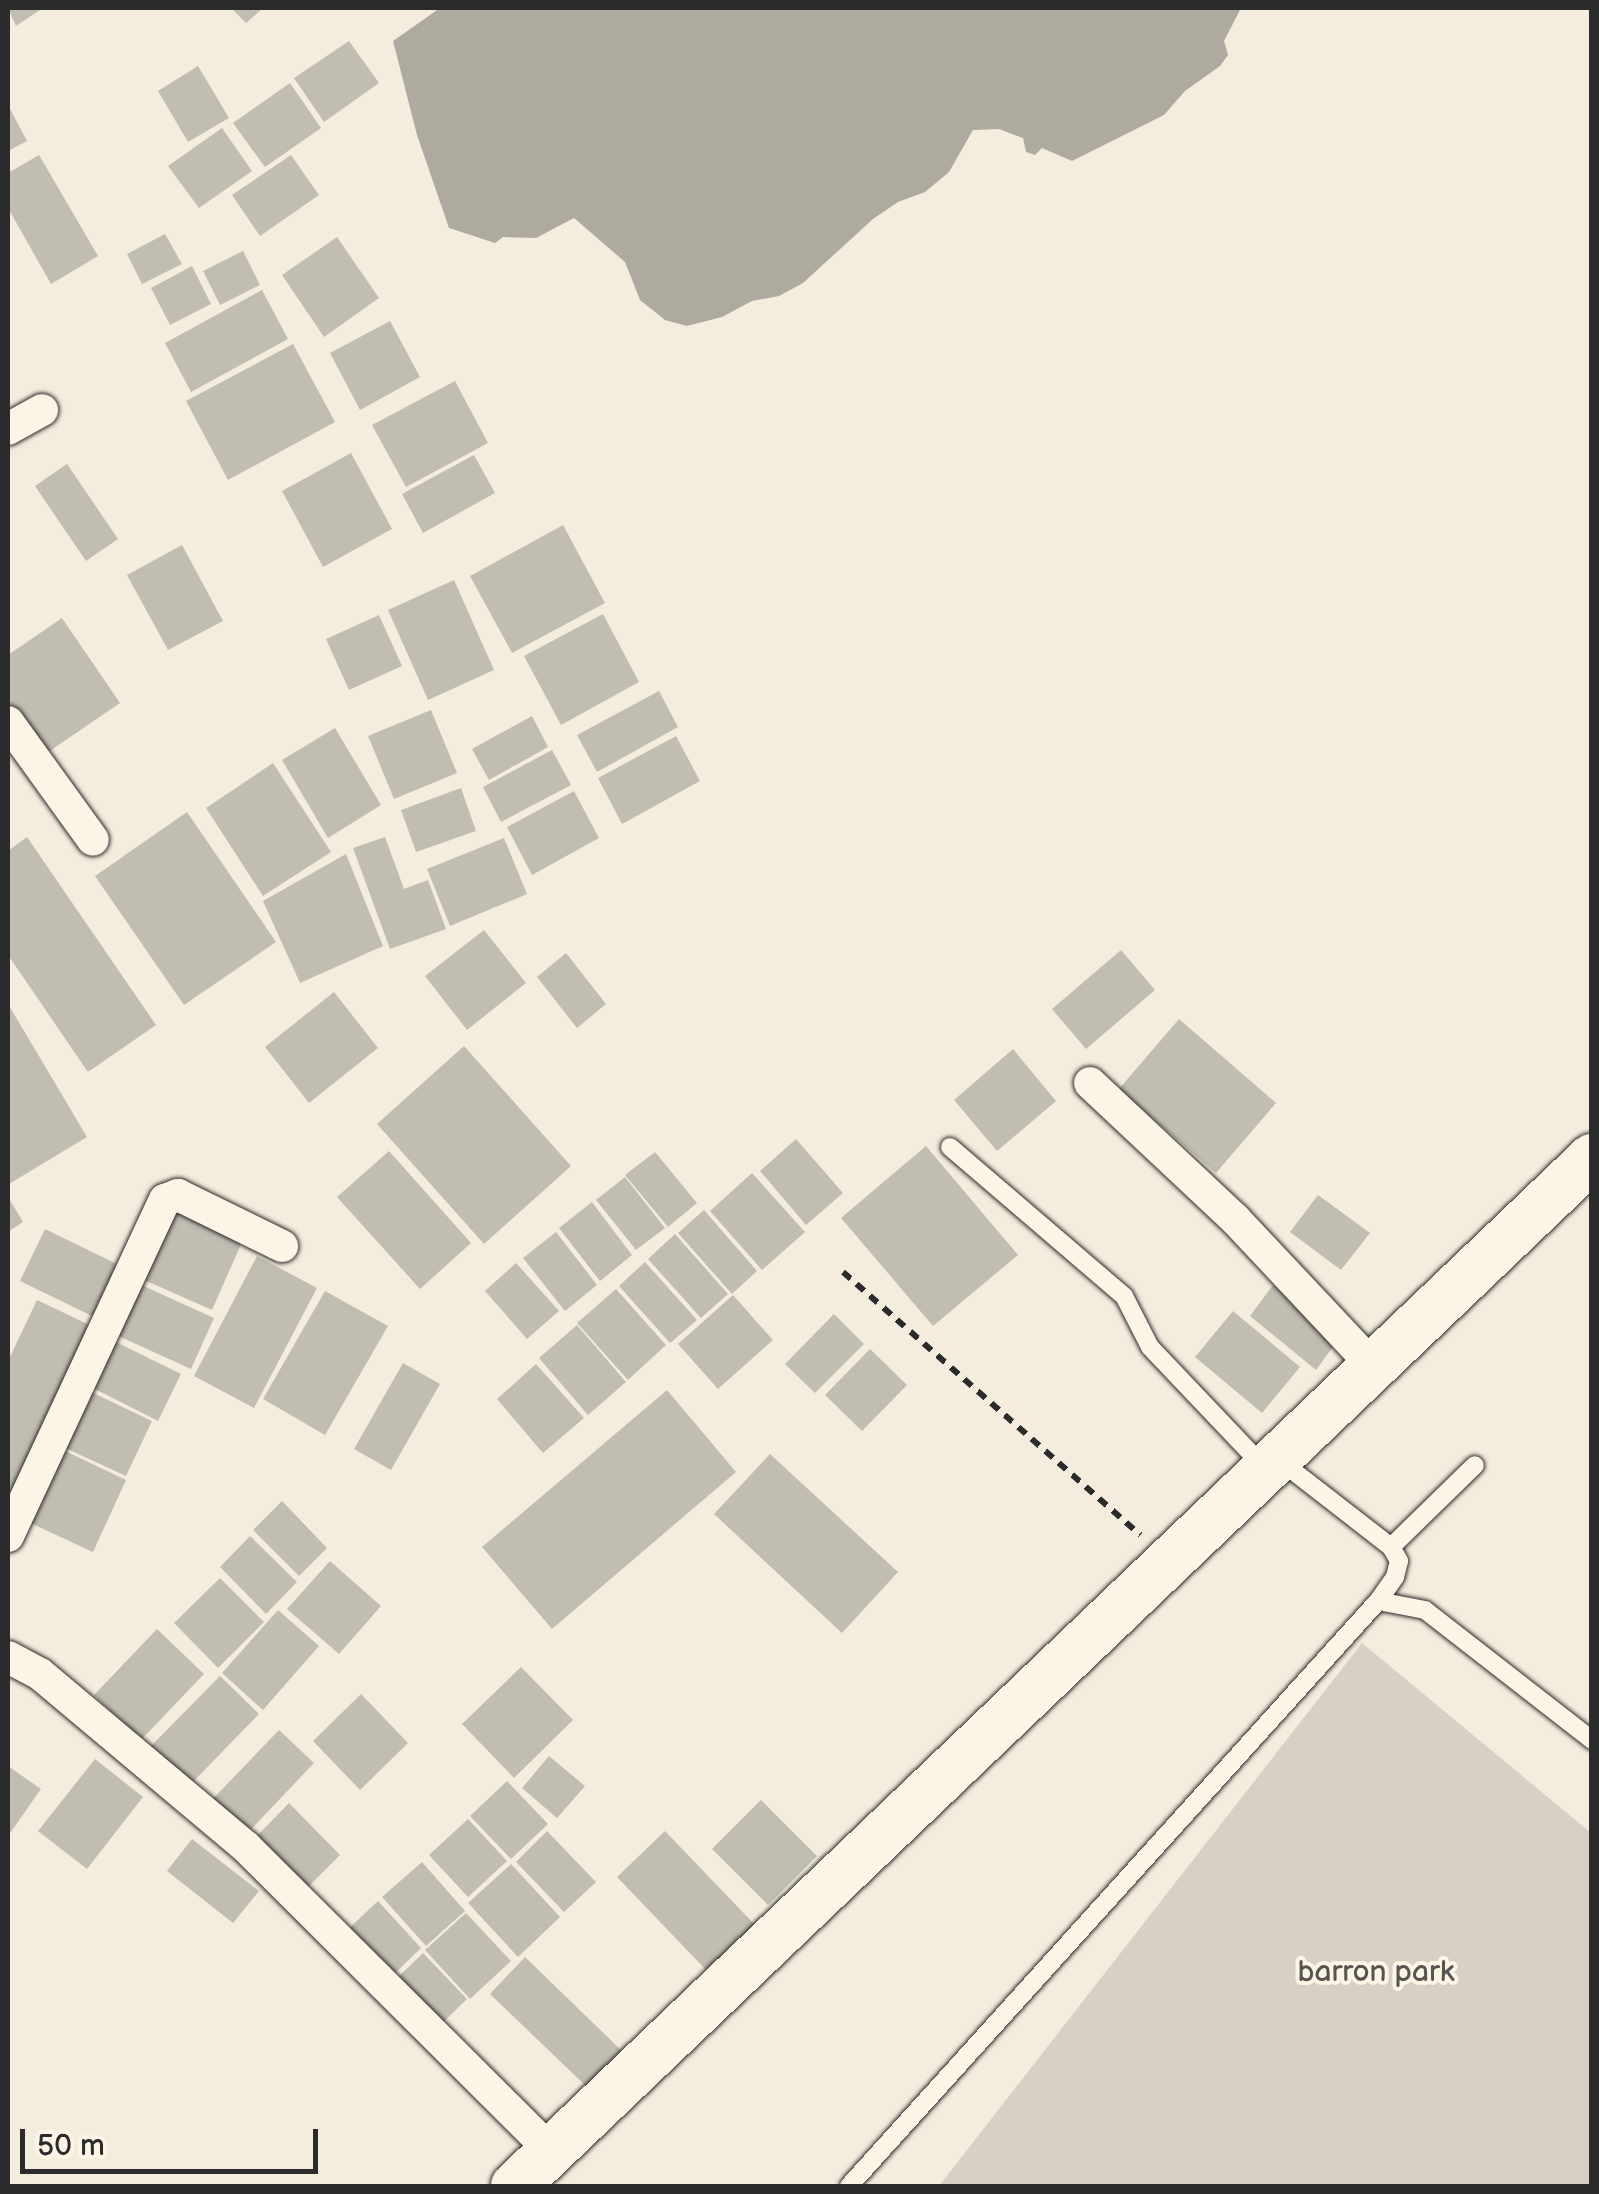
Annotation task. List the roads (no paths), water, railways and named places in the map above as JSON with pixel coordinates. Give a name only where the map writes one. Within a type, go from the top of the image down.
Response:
[{"type":"street","points":[[8,430],[42,410]]},
{"type":"street","points":[[8,722],[93,840]]},
{"type":"street","points":[[1090,1083],[1236,1219],[1375,1368]]},
{"type":"street","points":[[515,2186],[1592,1158]]},
{"type":"street","points":[[8,1536],[165,1200],[178,1195],[282,1246]]},
{"type":"street","points":[[8,1657],[40,1674],[246,1848],[552,2152]]},
{"type":"lane","points":[[848,2186],[1378,1600],[1395,1577],[1399,1561],[1390,1546],[1273,1466],[1150,1347],[1124,1296],[950,1147]]},
{"type":"lane","points":[[1390,1546],[1475,1465]]},
{"type":"lane","points":[[1378,1600],[1424,1610],[1592,1740]]},
{"type":"park label","name":"barron park","points":[[1376,1972]]}]
